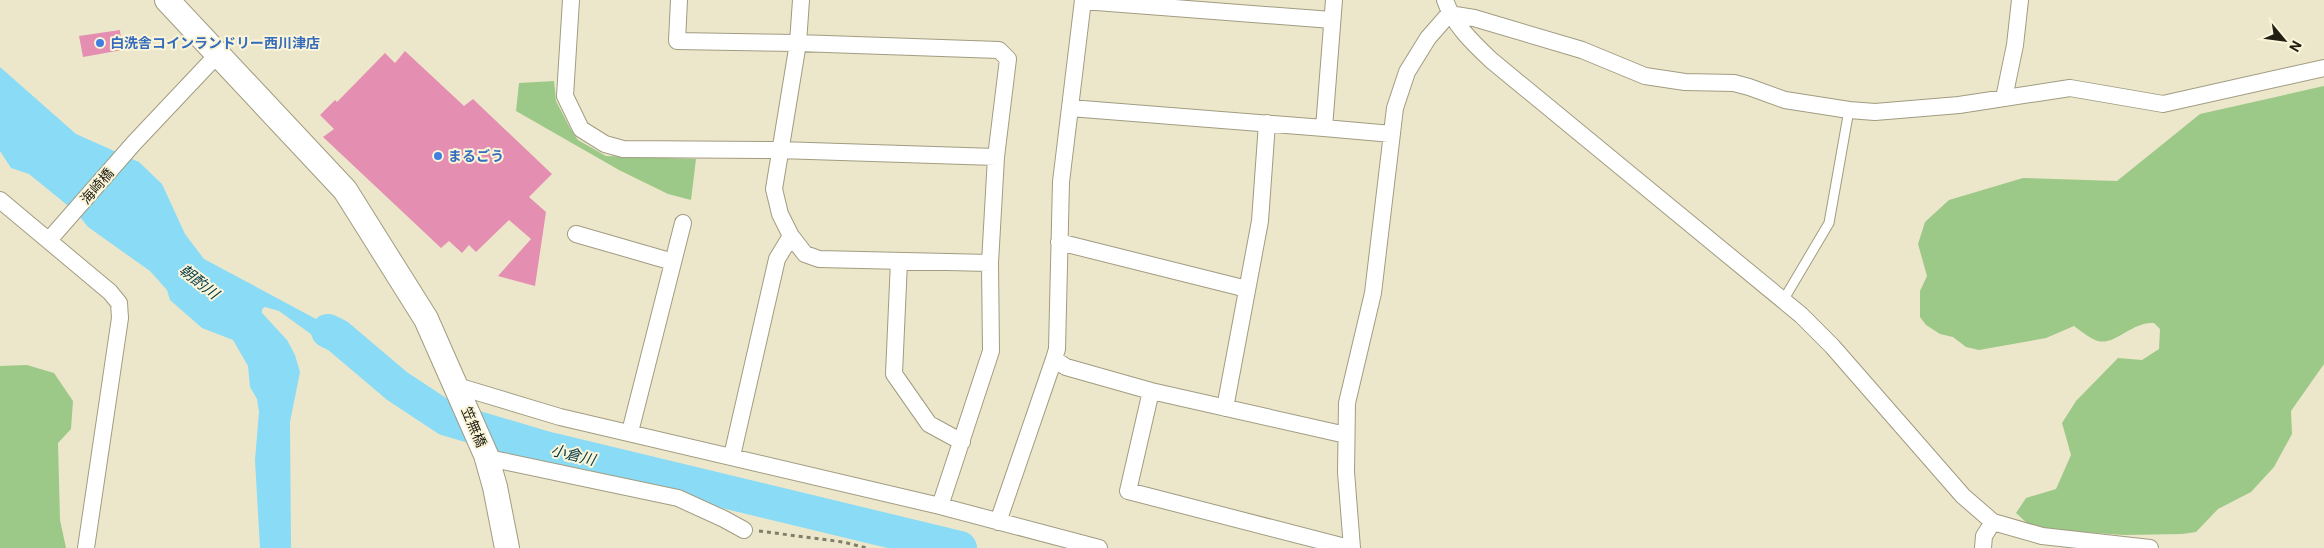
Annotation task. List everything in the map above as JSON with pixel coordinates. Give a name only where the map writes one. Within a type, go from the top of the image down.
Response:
[{"type":"street","name":"笠無橋","points":[[167,0],[345,190],[426,319],[459,393],[492,458],[506,548]]},
{"type":"street","points":[[571,0],[565,96],[581,129],[605,144],[623,149],[779,150],[996,157]]},
{"type":"street","points":[[678,0],[677,41],[999,50],[1008,59],[996,157],[990,263],[991,351],[940,506]]},
{"type":"street","points":[[802,0],[798,43],[774,189],[780,214],[791,236],[805,254],[819,259],[990,263]]},
{"type":"street","points":[[998,522],[1057,349],[1058,242],[1061,182],[1083,0],[1332,20]]},
{"type":"street","points":[[1324,128],[1334,0]]},
{"type":"street","points":[[2004,98],[2015,45],[2020,0]]},
{"type":"street","points":[[1447,7],[1474,18],[1582,50],[1646,76],[1685,82],[1734,83],[1749,86],[1785,100],[1849,110],[1910,110],[2070,88],[2163,104],[2324,68]]},
{"type":"street","points":[[1151,391],[1128,491],[1350,548],[1346,472],[1347,403],[1373,293],[1395,108],[1407,72],[1447,7]]},
{"type":"street","points":[[1447,7],[1475,44],[1491,60],[1784,299],[1832,346],[1963,496],[1993,522],[2042,536],[2150,548]]},
{"type":"street","name":"海崎橋","points":[[54,235],[134,143],[218,54]]},
{"type":"street","points":[[1070,108],[1392,134]]},
{"type":"street","points":[[1225,408],[1260,221],[1267,123]]},
{"type":"street","points":[[0,200],[54,235],[119,303],[120,318],[86,548]]},
{"type":"street","points":[[630,432],[683,224]]},
{"type":"street","points":[[576,234],[674,262]]},
{"type":"street","points":[[732,456],[777,259],[791,236]]},
{"type":"street","points":[[1058,242],[1248,289]]},
{"type":"street","points":[[899,261],[894,374],[929,424],[962,442]]},
{"type":"street","points":[[1054,359],[1066,367],[1151,391],[1346,435]]},
{"type":"street","points":[[459,393],[940,506],[1099,548]]},
{"type":"street","points":[[492,458],[678,498],[744,530]]},
{"type":"street","points":[[1983,548],[1984,536],[1993,522]]},
{"type":"lane","points":[[1784,299],[1829,223],[1849,110]]},
{"type":"path","points":[[744,530],[843,542],[867,548]]},
{"type":"green space","points":[[554,81],[556,101],[578,140],[606,156],[696,159],[691,200],[668,194],[619,170],[516,111],[519,83]]},
{"type":"green space","points":[[2324,86],[2324,364],[2291,411],[2292,434],[2274,467],[2251,492],[2218,509],[2196,532],[2123,535],[2056,530],[2039,528],[2028,524],[2016,513],[2026,498],[2056,489],[2071,455],[2062,423],[2076,401],[2118,358],[2142,360],[2159,349],[2160,329],[2154,323],[2146,323],[2116,338],[2102,341],[2092,339],[2074,326],[2046,338],[1979,350],[1966,347],[1953,337],[1940,334],[1926,325],[1920,317],[1920,291],[1927,276],[1918,244],[1925,222],[1949,200],[2023,178],[2117,181],[2200,114]]},
{"type":"green space","points":[[27,365],[54,373],[73,401],[71,429],[58,443],[60,520],[66,548],[0,548],[0,366]]},
{"type":"water","name":"朝酌川","points":[[0,67],[76,134],[139,162],[162,184],[185,234],[204,259],[329,326],[356,346],[372,369],[339,344],[325,337],[315,337],[279,311],[265,307],[262,309],[262,313],[287,340],[295,355],[300,372],[290,422],[291,548],[260,548],[255,460],[259,412],[257,399],[250,387],[248,366],[233,340],[202,328],[170,300],[167,290],[150,271],[88,227],[77,213],[29,174],[11,168],[0,151]]},
{"type":"building","name":"白洗舎コインランドリー西川津店","points":[[120,30],[122,50],[83,57],[79,36]]},
{"type":"building","name":"まるごう","points":[[405,51],[464,106],[473,99],[552,174],[529,197],[546,212],[535,286],[498,276],[531,239],[509,220],[476,252],[469,245],[462,253],[449,241],[441,248],[323,137],[334,129],[320,115],[335,100],[337,102],[385,53],[395,63]]},
{"type":"waterway","name":"小倉川","points":[[328,331],[338,336],[397,386],[447,419],[545,448],[960,548]]},
{"type":"place","name":"白洗舎コインランドリー西川津店","points":[[100,43]]},
{"type":"place","name":"まるごう","points":[[438,156]]}]
